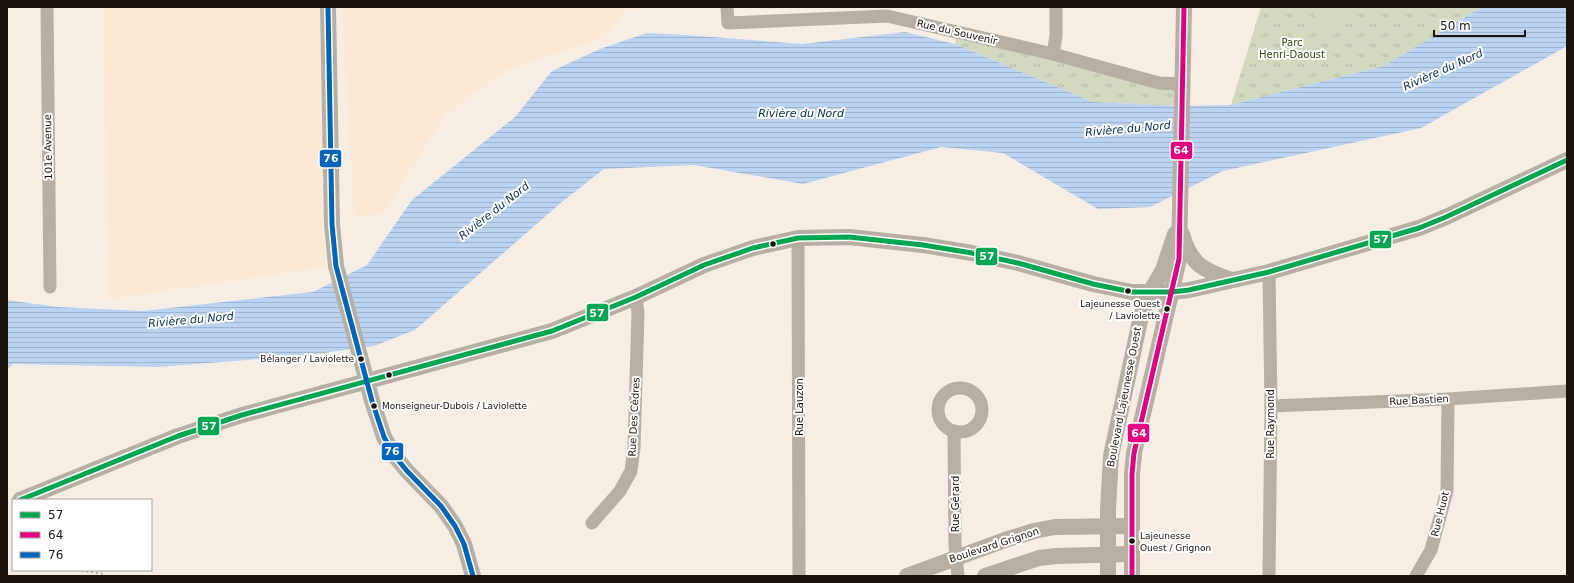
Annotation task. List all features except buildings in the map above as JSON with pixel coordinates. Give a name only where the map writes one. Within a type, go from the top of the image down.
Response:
[{"type":"street","name":"101e Avenue","points":[[46,7],[50,287]]},
{"type":"street","points":[[328,7],[332,224],[336,266],[379,423],[394,455],[440,506],[455,526],[464,544],[473,576]]},
{"type":"street","name":"Rue du Souvenir","points":[[727,7],[728,23],[887,12],[1053,54],[1159,83],[1182,84]]},
{"type":"street","points":[[1053,54],[1056,36],[1056,7]]},
{"type":"street","name":"Boulevard Lajeunesse Ouest","points":[[1132,576],[1132,474],[1134,453],[1179,259],[1184,7]]},
{"type":"street","points":[[22,499],[178,436],[242,415],[552,331],[636,297],[704,265],[753,248],[798,238],[849,237],[923,244],[1018,263],[1093,284],[1132,292],[1171,292],[1234,281],[1419,228],[1446,217],[1567,160]]},
{"type":"street","points":[[1180,216],[1187,249],[1196,263],[1214,275],[1234,281]]},
{"type":"street","name":"Boulevard Lajeunesse Ouest","points":[[1108,576],[1108,526],[1111,456],[1141,316],[1150,292],[1163,270],[1180,216]]},
{"type":"street","name":"Rue Lauzon","points":[[798,238],[799,576]]},
{"type":"street","name":"Rue Raymond","points":[[1268,272],[1271,406],[1269,576]]},
{"type":"street","name":"Rue Des Cèdres","points":[[592,523],[620,491],[631,471],[635,432],[638,313],[636,297]]},
{"type":"street","name":"Rue Bastien","points":[[1271,406],[1448,399],[1567,391]]},
{"type":"street","name":"Rue Huot","points":[[1416,576],[1431,550],[1447,491],[1448,399]]},
{"type":"street","name":"Rue Gérard","points":[[954,431],[956,557],[958,576]]},
{"type":"street","name":"Boulevard Grignon","points":[[907,576],[956,557],[1034,531],[1054,527],[1132,526]]},
{"type":"street","points":[[985,576],[1039,558],[1056,556],[1132,554]]},
{"type":"path","points":[[83,571],[105,574]]},
{"type":"shaded area","points":[[103,7],[320,7],[325,267],[109,299]]},
{"type":"shaded area","points":[[342,7],[629,7],[604,38],[508,69],[445,115],[384,213],[354,217]]},
{"type":"green space","name":"Parc Henri-Daoust","points":[[1261,7],[1482,7],[1384,66],[1231,105]]},
{"type":"green space","points":[[1312,7],[1368,7],[1320,30]]},
{"type":"green space","points":[[957,32],[1182,84],[1181,106],[1093,102],[955,44]]},
{"type":"water","name":"Rivière du Nord","points":[[1482,7],[1567,7],[1567,46],[1421,128],[1223,171],[1150,207],[1098,209],[1003,153],[941,147],[803,184],[694,165],[604,169],[563,201],[415,330],[374,346],[309,355],[158,367],[13,364],[7,369],[7,300],[58,307],[143,311],[313,292],[367,265],[412,200],[515,117],[552,71],[600,49],[647,33],[802,44],[905,32],[955,44],[1093,102],[1181,106],[1231,105],[1384,66]]},
{"type":"transit line","name":"76","points":[[328,7],[332,224],[336,266],[372,401],[384,437],[394,455],[407,471],[441,506],[455,526],[464,544],[473,576]]},
{"type":"transit line","name":"64","points":[[1132,576],[1132,474],[1134,453],[1179,259],[1184,7]]},
{"type":"transit line","name":"57","points":[[22,499],[178,436],[242,415],[552,331],[636,297],[704,265],[753,248],[798,238],[849,237],[923,245],[972,253],[1018,263],[1093,284],[1132,292],[1171,292],[1189,290],[1269,272],[1419,228],[1446,217],[1567,160]]},
{"type":"place","name":"Lajeunesse Ouest / Laviolette","points":[[1167,309]]},
{"type":"place","name":"Bélanger / Laviolette","points":[[361,359]]},
{"type":"place","name":"Monseigneur-Dubois / Laviolette","points":[[374,406]]},
{"type":"place","name":"Lajeunesse Ouest / Grignon","points":[[1132,541]]}]
